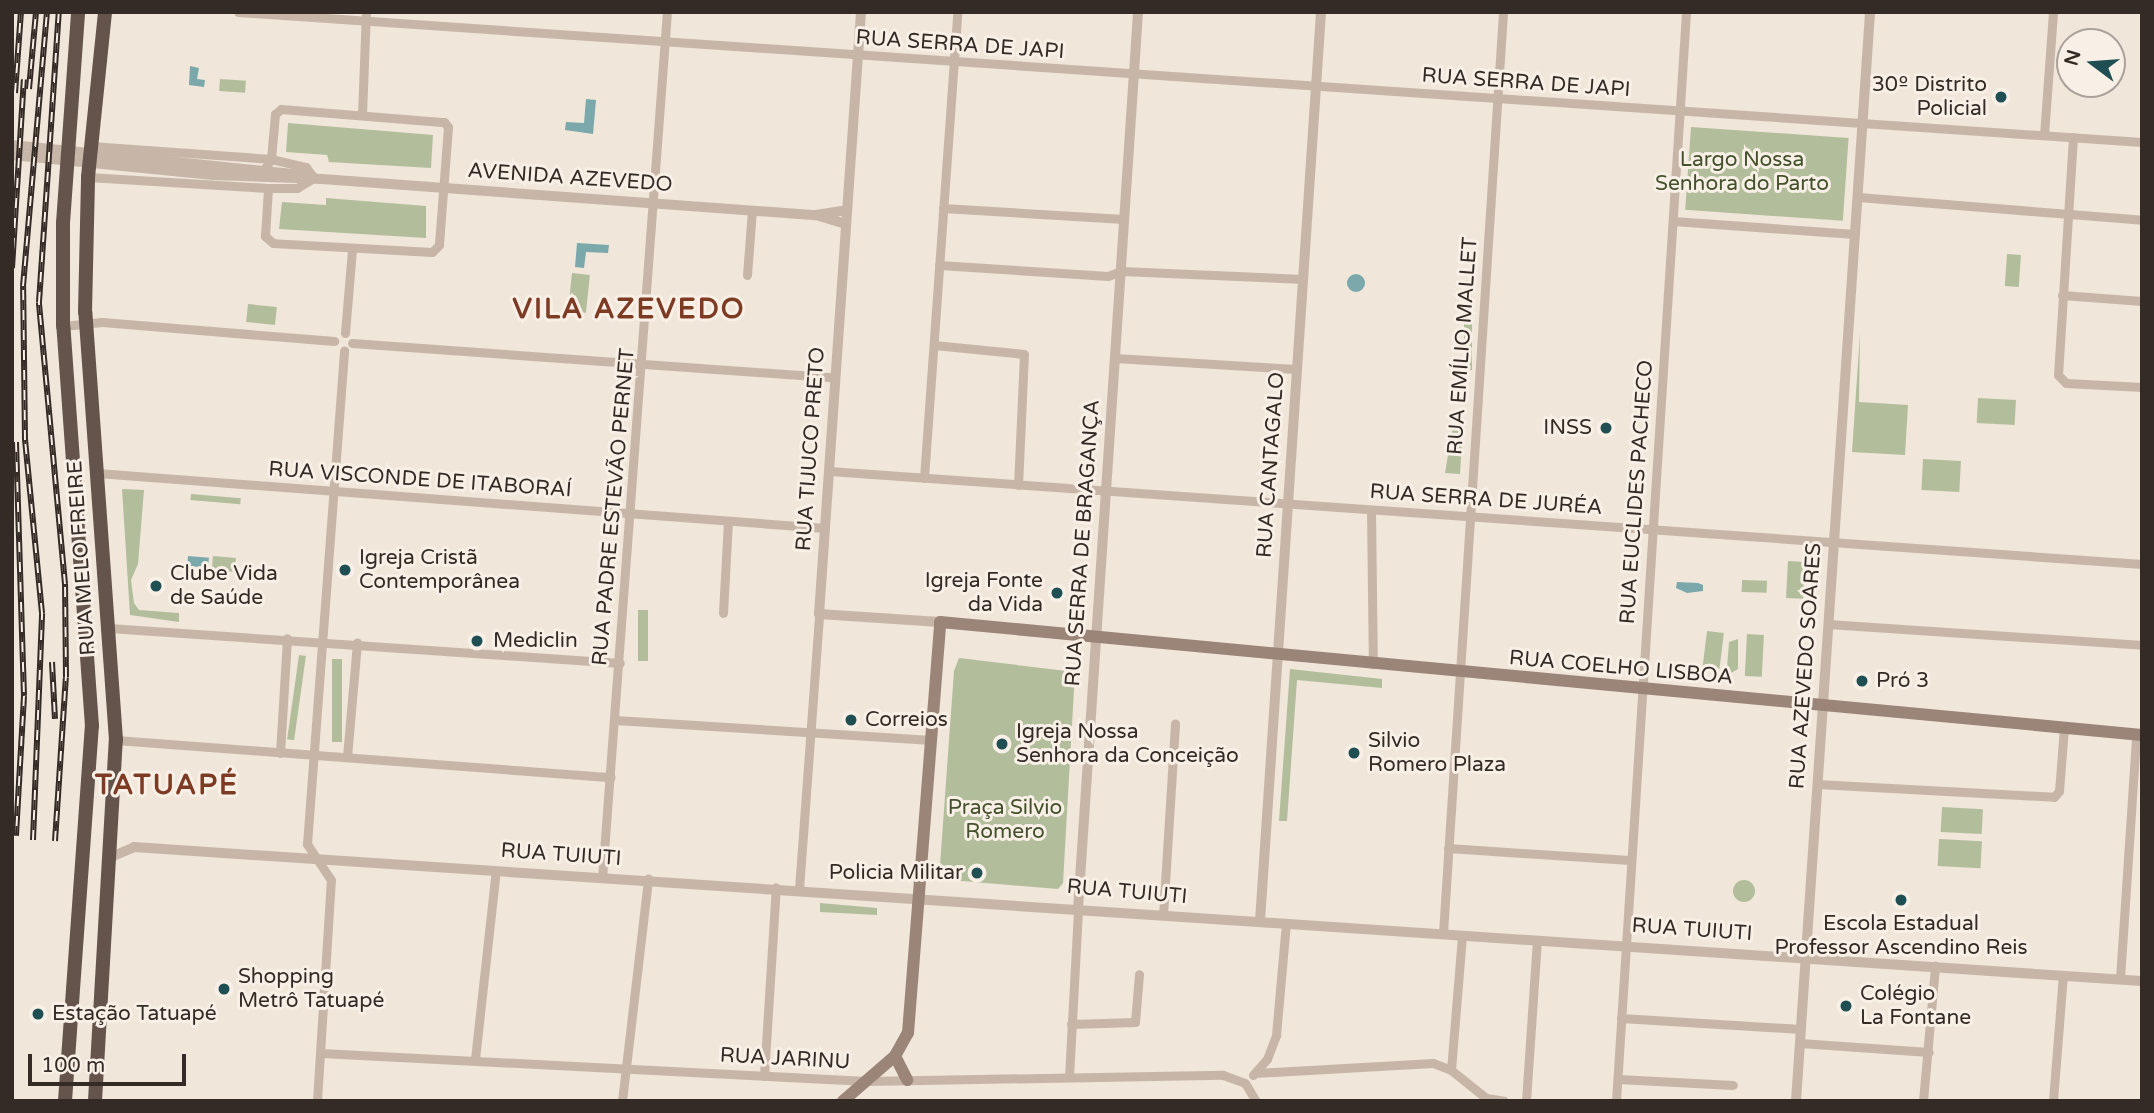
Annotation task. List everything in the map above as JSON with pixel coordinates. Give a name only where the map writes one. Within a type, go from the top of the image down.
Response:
[{"type":"highway","name":"RUA MELO FREIRE","points":[[65,1101],[92,726],[64,326],[64,223],[78,12]]},
{"type":"highway","name":"RUA MELO FREIRE","points":[[95,1101],[116,740],[86,322],[88,177],[105,12]]},
{"type":"main road","points":[[843,1101],[895,1056],[908,1032],[940,622],[1096,638]]},
{"type":"main road","name":"RUA COELHO LISBOA","points":[[1096,638],[2139,735]]},
{"type":"main road","points":[[895,1056],[907,1080]]},
{"type":"street","name":"RUA SERRA DE JAPI","points":[[238,12],[366,17],[665,44],[1680,111]]},
{"type":"street","name":"RUA PADRE ESTEVÃO PERNET","points":[[602,878],[632,514],[667,12]]},
{"type":"street","name":"RUA TIJUCO PRETO","points":[[799,889],[861,12]]},
{"type":"street","points":[[925,478],[957,12]]},
{"type":"street","name":"RUA SERRA DE BRAGANÇA","points":[[1069,1077],[1138,12]]},
{"type":"street","name":"RUA CANTAGALO","points":[[1260,921],[1321,12]]},
{"type":"street","name":"RUA EMÍLIO MALLET","points":[[1443,933],[1503,12]]},
{"type":"street","name":"RUA EUCLIDES PACHECO","points":[[1616,1101],[1640,689],[1686,12]]},
{"type":"street","points":[[1673,220],[1855,234],[1870,12]]},
{"type":"street","points":[[2044,135],[2053,12]]},
{"type":"street","points":[[362,115],[366,17]]},
{"type":"street","points":[[258,177],[269,163],[275,114],[281,109],[447,124],[435,251],[352,249],[267,240],[268,188]]},
{"type":"street","points":[[1680,111],[2142,142]]},
{"type":"street","points":[[2073,137],[2058,375],[2071,383],[2142,387]]},
{"type":"street","points":[[12,145],[215,170]]},
{"type":"street","name":"AVENIDA AZEVEDO","points":[[91,146],[269,163],[315,178]]},
{"type":"street","points":[[12,155],[215,170]]},
{"type":"street","name":"AVENIDA AZEVEDO","points":[[215,170],[269,163]]},
{"type":"street","name":"AVENIDA AZEVEDO","points":[[215,170],[258,177],[315,178],[816,215],[847,211]]},
{"type":"street","name":"AVENIDA AZEVEDO","points":[[88,177],[268,188],[297,188],[315,178]]},
{"type":"street","points":[[1858,197],[2142,220]]},
{"type":"street","points":[[943,208],[1124,219]]},
{"type":"street","points":[[747,275],[751,210]]},
{"type":"street","name":"AVENIDA AZEVEDO","points":[[816,215],[846,224]]},
{"type":"street","name":"RUA AZEVEDO SOARES","points":[[1796,1101],[1855,234]]},
{"type":"street","points":[[352,249],[345,333],[352,343]]},
{"type":"street","points":[[939,265],[1108,276],[1121,271],[1303,279]]},
{"type":"street","points":[[2062,295],[2142,301]]},
{"type":"street","points":[[64,326],[86,322],[334,341],[344,350]]},
{"type":"street","points":[[334,341],[345,333]]},
{"type":"street","points":[[317,1101],[331,880],[307,844],[344,350],[352,343],[835,378]]},
{"type":"street","points":[[934,345],[1024,354],[1018,485]]},
{"type":"street","points":[[1115,358],[1297,369]]},
{"type":"street","name":"RUA SERRA DE JURÉA","points":[[829,471],[2142,564]]},
{"type":"street","name":"RUA VISCONDE DE ITABORAÍ","points":[[97,473],[825,528]]},
{"type":"street","points":[[1371,510],[1373,664]]},
{"type":"street","points":[[723,613],[728,521]]},
{"type":"street","points":[[819,614],[940,622]]},
{"type":"street","points":[[1828,624],[2142,645]]},
{"type":"street","points":[[109,628],[357,642],[620,663]]},
{"type":"street","points":[[280,752],[287,638]]},
{"type":"street","points":[[347,757],[357,642]]},
{"type":"street","points":[[615,720],[931,740]]},
{"type":"street","points":[[1163,915],[1175,723]]},
{"type":"street","points":[[1817,784],[2054,797],[2059,791],[2064,728]]},
{"type":"street","points":[[2120,979],[2139,735]]},
{"type":"street","points":[[116,740],[611,777]]},
{"type":"street","name":"RUA TUIUTI","points":[[111,857],[134,847],[320,862],[919,896],[2142,981]]},
{"type":"street","points":[[1448,848],[1630,860]]},
{"type":"street","points":[[475,1059],[496,870]]},
{"type":"street","points":[[622,1101],[648,879]]},
{"type":"street","points":[[764,1076],[776,887]]},
{"type":"street","points":[[1256,1101],[1245,1083],[1270,1054],[1276,1035],[1286,923]]},
{"type":"street","points":[[1451,1070],[1462,935]]},
{"type":"street","points":[[1526,1101],[1537,940]]},
{"type":"street","points":[[1923,1101],[1935,966]]},
{"type":"street","points":[[1071,1024],[1135,1022],[1139,974]]},
{"type":"street","points":[[2053,1101],[2063,975]]},
{"type":"street","points":[[1621,1018],[1801,1029]]},
{"type":"street","points":[[1800,1043],[1929,1052]]},
{"type":"street","name":"RUA JARINU","points":[[321,1053],[866,1081],[1223,1075],[1245,1083]]},
{"type":"street","points":[[1255,1073],[1433,1063],[1451,1070],[1486,1098],[1504,1101]]},
{"type":"street","points":[[1618,1079],[1733,1085]]},
{"type":"green space","points":[[220,79],[246,81],[245,93],[219,91]]},
{"type":"green space","points":[[288,123],[433,135],[431,168],[329,162],[327,155],[286,152]]},
{"type":"green space","name":"Largo Nossa Senhora do Parto","points":[[1691,127],[1849,138],[1843,221],[1685,210]]},
{"type":"green space","points":[[326,198],[426,206],[426,238],[279,229],[282,202],[326,205]]},
{"type":"green space","points":[[2007,254],[2021,255],[2019,287],[2005,286]]},
{"type":"green space","points":[[572,273],[590,275],[586,313],[568,311]]},
{"type":"green space","points":[[1464,280],[1472,280],[1472,370],[1464,370]]},
{"type":"green space","points":[[248,304],[277,307],[275,325],[246,322]]},
{"type":"green space","points":[[1860,333],[1859,402],[1908,405],[1905,455],[1852,452]]},
{"type":"green space","points":[[1978,398],[2016,400],[2015,425],[1977,423]]},
{"type":"green space","points":[[1453,425],[1463,425],[1460,474],[1445,473]]},
{"type":"green space","points":[[1923,459],[1961,461],[1959,492],[1921,490]]},
{"type":"green space","points":[[122,489],[144,490],[138,564],[131,580],[134,603],[139,610],[179,613],[179,622],[130,615]]},
{"type":"green space","points":[[191,494],[241,498],[240,504],[190,500]]},
{"type":"green space","points":[[213,556],[236,558],[235,572],[212,570]]},
{"type":"green space","points":[[1788,561],[1805,562],[1803,599],[1786,598]]},
{"type":"green space","points":[[1742,580],[1767,581],[1767,593],[1742,592]]},
{"type":"green space","points":[[638,610],[648,610],[648,661],[638,661]]},
{"type":"green space","points":[[1707,631],[1724,633],[1719,669],[1703,667]]},
{"type":"green space","points":[[1747,634],[1764,635],[1762,677],[1745,676]]},
{"type":"green space","points":[[1738,639],[1738,669],[1731,673],[1727,668],[1729,642]]},
{"type":"green space","points":[[299,655],[306,656],[294,740],[287,739]]},
{"type":"green space","name":"Praça Silvio Romero","points":[[959,658],[1075,672],[1063,883],[1058,889],[939,879],[954,671]]},
{"type":"green space","points":[[332,659],[342,659],[342,742],[332,742]]},
{"type":"green space","points":[[1290,669],[1382,679],[1382,688],[1297,680],[1287,821],[1279,821]]},
{"type":"green space","points":[[1942,807],[1983,809],[1982,834],[1941,832]]},
{"type":"green space","points":[[1939,839],[1982,841],[1981,868],[1938,866]]},
{"type":"green space","points":[[1744,880],[1752,883],[1755,891],[1752,899],[1744,902],[1736,899],[1733,891],[1736,883]]},
{"type":"green space","points":[[820,903],[877,908],[877,915],[820,912]]},
{"type":"water","points":[[190,66],[199,68],[197,79],[205,80],[204,87],[189,85]]},
{"type":"water","points":[[586,99],[596,100],[593,134],[565,130],[566,122],[584,123]]},
{"type":"water","points":[[577,243],[609,245],[608,253],[586,252],[584,268],[575,267]]},
{"type":"water","points":[[1356,274],[1364,279],[1365,283],[1360,291],[1356,292],[1348,287],[1347,283],[1352,275]]},
{"type":"water","points":[[188,556],[209,558],[208,568],[187,566]]},
{"type":"water","points":[[1677,582],[1698,583],[1703,585],[1703,591],[1687,593],[1676,588]]},
{"type":"railway","points":[[15,93],[21,12]]},
{"type":"railway","points":[[29,89],[36,12]]},
{"type":"railway","points":[[33,840],[42,613],[25,440],[23,286],[47,12]]},
{"type":"railway","points":[[55,841],[66,677],[65,584],[39,302],[59,12]]},
{"type":"railway","points":[[12,268],[24,79]]},
{"type":"railway","points":[[16,442],[24,696],[16,836]]},
{"type":"railway","points":[[52,662],[55,719]]},
{"type":"place","name":"30º Distrito Policial","points":[[2001,97]]},
{"type":"place","name":"INSS","points":[[1606,428]]},
{"type":"place","name":"Igreja Cristã Contemporânea","points":[[345,570]]},
{"type":"place","name":"Clube Vida de Saúde","points":[[156,586]]},
{"type":"place","name":"Igreja Fonte da Vida","points":[[1057,593]]},
{"type":"place","name":"Mediclin","points":[[477,641]]},
{"type":"place","name":"Pró 3","points":[[1862,681]]},
{"type":"place","name":"Correios","points":[[851,720]]},
{"type":"place","name":"Igreja Nossa Senhora da Conceição","points":[[1002,744]]},
{"type":"place","name":"Silvio Romero Plaza","points":[[1354,753]]},
{"type":"place","name":"Policia Militar","points":[[977,873]]},
{"type":"place","name":"Escola Estadual Professor Ascendino Reis","points":[[1901,900]]},
{"type":"place","name":"Shopping Metrô Tatuapé","points":[[224,989]]},
{"type":"place","name":"Colégio La Fontane","points":[[1846,1006]]},
{"type":"place","name":"Estação Tatuapé","points":[[38,1014]]},
{"type":"district","name":"VILA AZEVEDO","points":[[629,309]]},
{"type":"district","name":"TATUAPÉ","points":[[167,785]]}]
